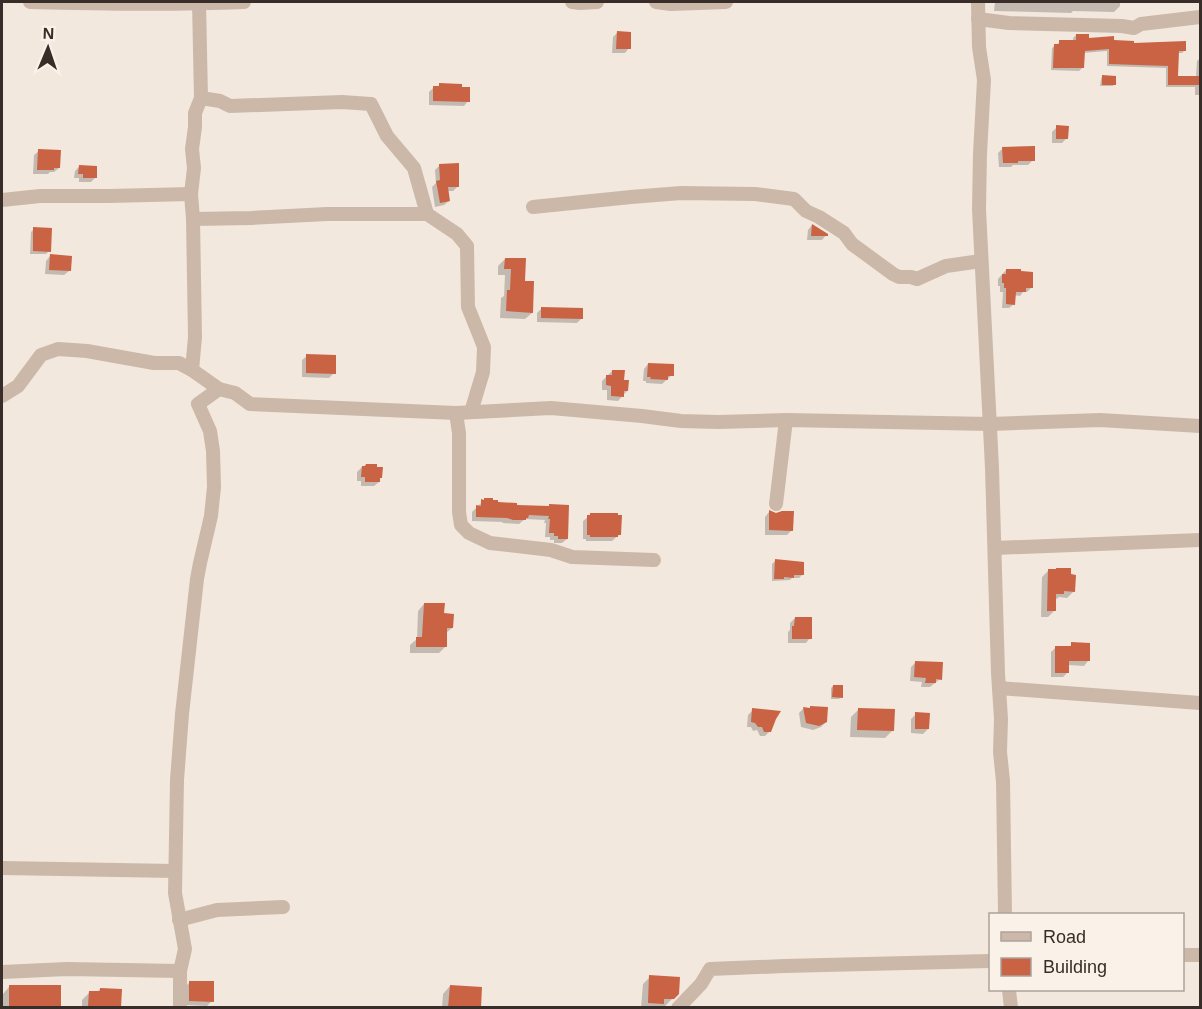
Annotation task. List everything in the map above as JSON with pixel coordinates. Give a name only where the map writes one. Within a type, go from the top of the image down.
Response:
[{"type":"street","points":[[30,2],[81,4],[244,2]]},
{"type":"street","points":[[572,2],[597,2]]},
{"type":"street","points":[[657,2],[671,4],[726,2]]},
{"type":"street","points":[[978,2],[979,47],[984,80],[979,209],[995,548],[1005,913]]},
{"type":"street","points":[[192,370],[195,337],[191,194],[195,113],[201,98],[200,3]]},
{"type":"street","points":[[978,19],[1009,23],[1134,28],[1141,24],[1200,17]]},
{"type":"street","points":[[201,98],[220,101],[230,106],[342,102],[371,104],[387,136],[414,168],[427,214]]},
{"type":"street","points":[[533,207],[681,193],[755,194],[794,199],[806,211],[844,233],[867,255],[900,277],[917,279],[946,266],[981,261]]},
{"type":"street","points":[[2,200],[40,196],[191,194]]},
{"type":"street","points":[[193,219],[327,214],[427,214],[457,234],[467,246],[468,307],[484,347],[483,372],[471,412]]},
{"type":"street","points":[[2,396],[18,386],[41,355],[58,349],[87,351],[154,363],[179,363],[219,388],[235,393],[250,404],[456,413],[551,408],[691,422],[786,420],[990,424],[1100,420],[1200,426]]},
{"type":"street","points":[[180,1008],[180,971],[185,949],[175,893],[177,780],[197,579],[211,516],[214,487],[210,431],[198,404],[219,388]]},
{"type":"street","points":[[456,413],[459,433],[459,512],[461,525],[469,532],[490,543],[551,550],[572,557],[654,560]]},
{"type":"street","points":[[776,504],[786,420]]},
{"type":"street","points":[[995,548],[1200,540]]},
{"type":"street","points":[[999,688],[1200,703]]},
{"type":"street","points":[[2,868],[175,871]]},
{"type":"street","points":[[179,920],[217,910],[283,907]]},
{"type":"street","points":[[1184,955],[1200,955]]},
{"type":"street","points":[[678,1008],[701,984],[710,969],[989,960]]},
{"type":"street","points":[[2,972],[67,969],[180,971]]},
{"type":"street","points":[[1009,991],[1011,1008]]},
{"type":"building","points":[[617,31],[631,32],[631,49],[616,49]]},
{"type":"building","points":[[1076,34],[1089,34],[1089,38],[1114,36],[1114,40],[1134,41],[1134,43],[1186,41],[1186,51],[1179,51],[1178,76],[1200,76],[1200,85],[1168,85],[1168,66],[1109,64],[1109,49],[1085,51],[1084,68],[1053,68],[1054,44],[1059,44],[1059,40],[1076,40]]},
{"type":"building","points":[[1102,75],[1116,76],[1116,85],[1102,85]]},
{"type":"building","points":[[439,83],[462,84],[462,87],[470,87],[470,102],[433,101],[433,86],[439,86]]},
{"type":"building","points":[[1056,125],[1069,126],[1068,139],[1056,139]]},
{"type":"building","points":[[1035,146],[1035,161],[1003,163],[1002,147]]},
{"type":"building","points":[[38,149],[61,150],[60,168],[37,170]]},
{"type":"building","points":[[459,163],[459,187],[448,187],[450,201],[440,203],[436,181],[440,180],[439,164]]},
{"type":"building","points":[[79,165],[97,166],[97,178],[83,178],[83,174],[78,174]]},
{"type":"building","points":[[812,224],[828,234],[828,236],[811,236]]},
{"type":"building","points":[[33,227],[52,228],[51,252],[33,251]]},
{"type":"building","points":[[50,254],[72,256],[71,271],[49,270]]},
{"type":"building","points":[[505,258],[526,258],[525,281],[534,281],[533,313],[506,311],[511,269],[504,269]]},
{"type":"building","points":[[1006,269],[1033,272],[1033,288],[1026,288],[1026,292],[1016,292],[1015,305],[1006,304],[1006,288],[1002,283],[1002,274],[1006,274]]},
{"type":"building","points":[[541,307],[583,308],[583,319],[541,318]]},
{"type":"building","points":[[306,354],[336,355],[336,374],[306,373]]},
{"type":"building","points":[[648,363],[674,364],[674,376],[668,376],[668,380],[650,379],[651,377],[647,377]]},
{"type":"building","points":[[612,370],[625,370],[624,380],[629,380],[628,391],[624,391],[624,397],[611,396],[611,386],[606,385],[606,375],[612,375]]},
{"type":"building","points":[[377,464],[377,467],[383,467],[380,482],[365,482],[365,477],[361,477],[362,466]]},
{"type":"building","points":[[484,498],[493,498],[498,502],[517,503],[517,505],[569,505],[568,539],[558,539],[554,533],[549,533],[549,516],[529,515],[526,520],[476,517],[476,505],[481,506],[481,499],[484,500]]},
{"type":"building","points":[[769,510],[776,513],[794,511],[793,531],[769,530]]},
{"type":"building","points":[[590,513],[622,515],[621,535],[618,537],[590,537],[587,535],[587,515]]},
{"type":"building","points":[[775,559],[804,562],[804,575],[774,579]]},
{"type":"building","points":[[1071,568],[1071,574],[1076,575],[1075,592],[1064,591],[1064,594],[1056,594],[1056,611],[1047,611],[1048,569]]},
{"type":"building","points":[[424,603],[445,603],[444,613],[454,614],[453,628],[447,628],[447,647],[416,647],[416,637],[422,637]]},
{"type":"building","points":[[795,617],[812,617],[812,639],[792,639]]},
{"type":"building","points":[[1071,642],[1090,643],[1090,661],[1069,661],[1069,673],[1055,673],[1055,646],[1071,646]]},
{"type":"building","points":[[915,661],[943,662],[942,680],[936,679],[936,683],[925,683],[926,678],[914,677]]},
{"type":"building","points":[[833,685],[843,685],[843,698],[832,697]]},
{"type":"building","points":[[810,706],[828,707],[827,722],[819,726],[806,723],[803,707],[810,708]]},
{"type":"building","points":[[752,708],[781,711],[771,732],[764,732],[762,727],[751,722]]},
{"type":"building","points":[[858,708],[895,709],[894,731],[857,730]]},
{"type":"building","points":[[915,712],[930,713],[929,729],[915,729]]},
{"type":"building","points":[[649,975],[680,977],[679,994],[674,999],[664,999],[664,1004],[648,1003]]},
{"type":"building","points":[[189,981],[214,981],[214,1002],[189,1001]]},
{"type":"building","points":[[9,985],[61,985],[61,1008],[9,1008]]},
{"type":"building","points":[[450,985],[482,987],[481,1008],[448,1008]]},
{"type":"building","points":[[100,988],[122,989],[121,1008],[88,1006],[89,991],[100,991]]}]
